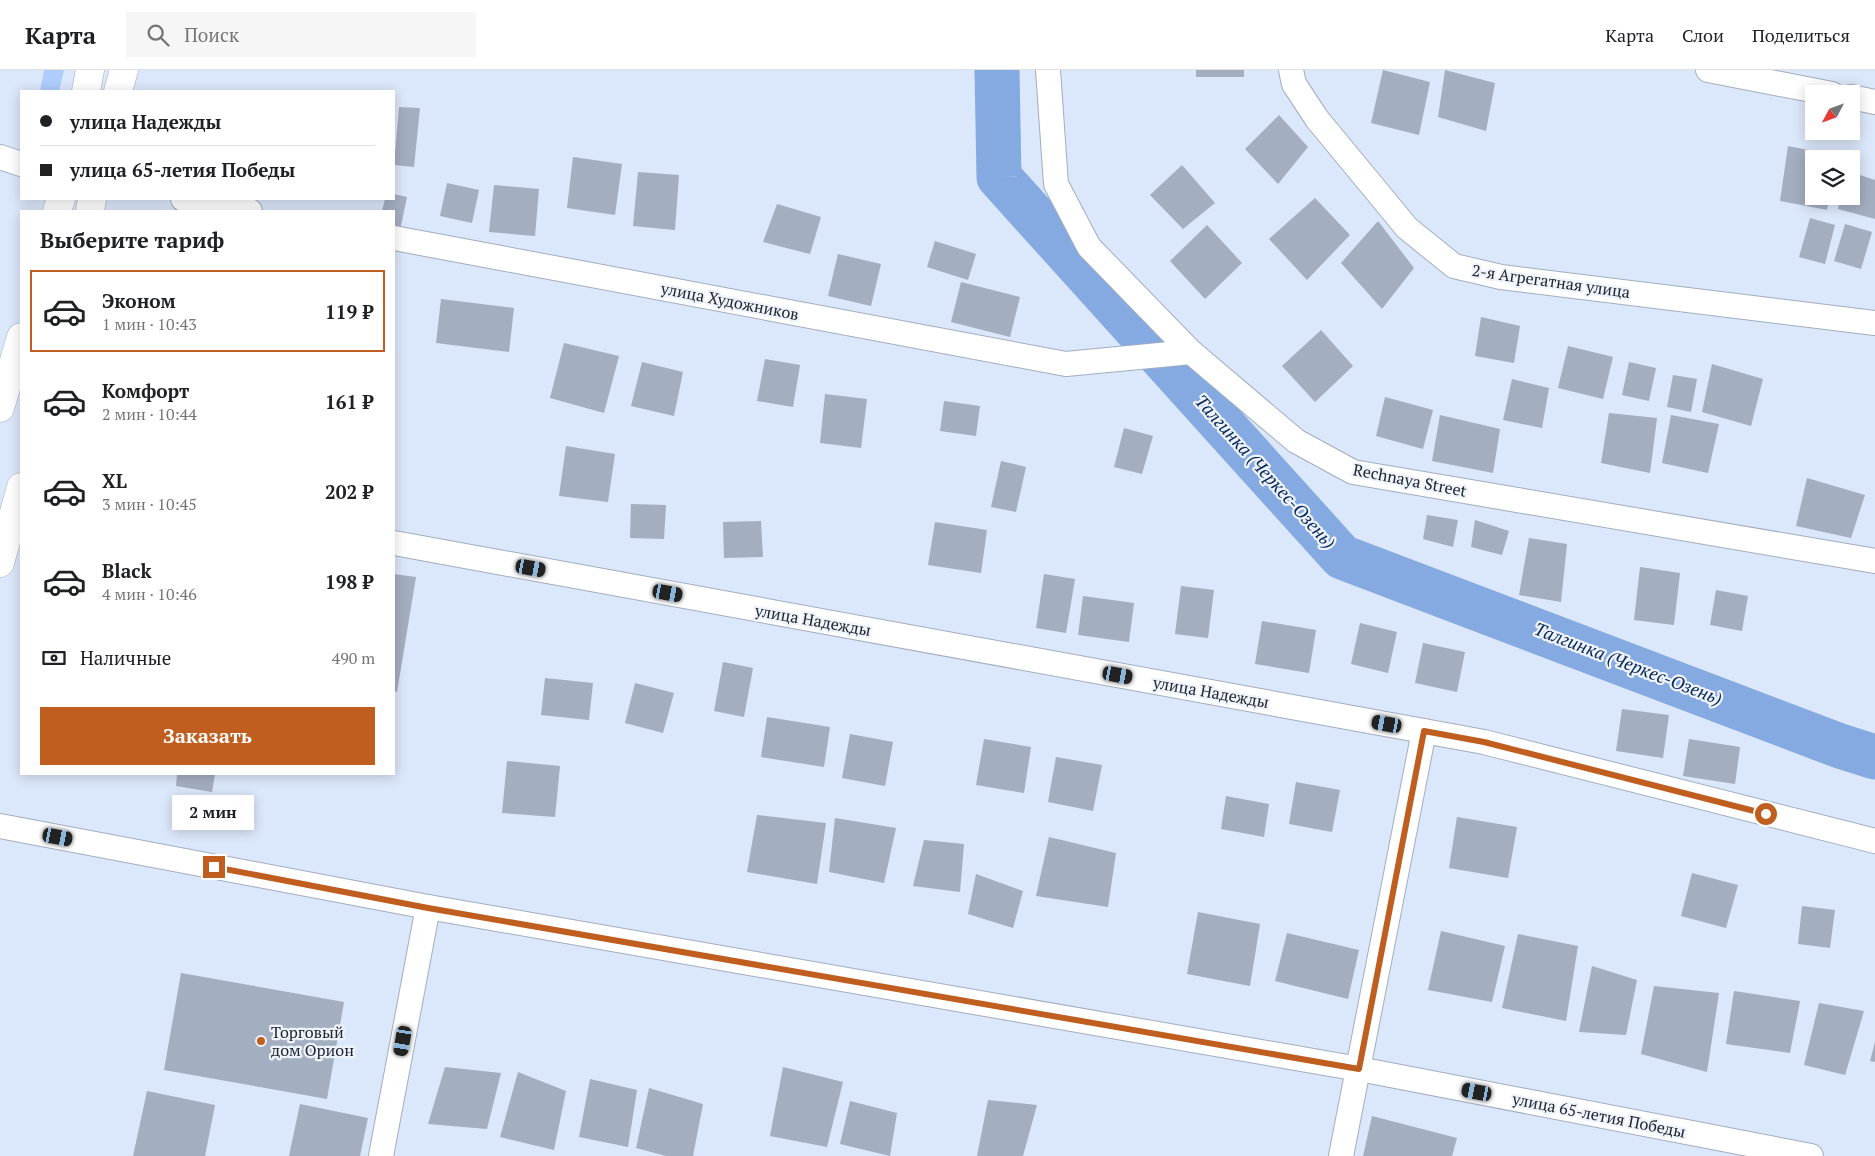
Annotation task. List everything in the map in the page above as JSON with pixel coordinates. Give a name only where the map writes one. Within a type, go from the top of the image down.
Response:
[{"type":"main road","points":[[86,90],[90,70]]},
{"type":"main road","points":[[118,90],[124,70]]},
{"type":"main road","points":[[0,408],[20,340]]},
{"type":"main road","points":[[0,563],[20,491]]},
{"type":"street","name":"Rechnaya Street","points":[[1048,70],[1056,184],[1089,247],[1191,352],[1296,441],[1353,472],[1872,556]]},
{"type":"street","name":"2-я Агрегатная улица","points":[[1290,70],[1294,84],[1318,119],[1408,228],[1454,266],[1501,277],[1875,322]]},
{"type":"street","points":[[1708,70],[1805,89]]},
{"type":"street","points":[[1860,99],[1875,102]]},
{"type":"street","points":[[0,157],[20,164]]},
{"type":"street","points":[[189,200],[244,210]]},
{"type":"street","name":"улица Художников","points":[[395,238],[1066,364],[1191,352]]},
{"type":"street","name":"улица Надежды","points":[[395,543],[1484,742],[1875,841]]},
{"type":"street","points":[[1341,1156],[1424,731]]},
{"type":"street","name":"улица 65-летия Победы","points":[[0,826],[428,908],[1359,1069],[1811,1156]]},
{"type":"street","points":[[381,1156],[428,908]]},
{"type":"shaded area","points":[[44,70],[64,70],[59,90],[40,90]]},
{"type":"building","points":[[1196,70],[1244,70],[1244,77],[1196,77]]},
{"type":"building","points":[[1383,70],[1430,82],[1419,135],[1371,123]]},
{"type":"building","points":[[1445,70],[1495,83],[1486,131],[1438,117]]},
{"type":"building","points":[[399,107],[420,108],[414,167],[395,165]]},
{"type":"building","points":[[1279,115],[1308,147],[1278,184],[1245,149]]},
{"type":"building","points":[[1788,146],[1808,150],[1805,150],[1805,205],[1828,205],[1827,210],[1780,201]]},
{"type":"building","points":[[573,157],[622,164],[615,215],[567,208]]},
{"type":"building","points":[[1182,165],[1215,203],[1183,229],[1150,195]]},
{"type":"building","points":[[638,172],[679,175],[675,230],[633,226]]},
{"type":"building","points":[[1860,175],[1875,180],[1875,219],[1838,209],[1839,205],[1860,205]]},
{"type":"building","points":[[447,183],[479,190],[472,223],[440,216]]},
{"type":"building","points":[[494,185],[539,189],[535,236],[489,232]]},
{"type":"building","points":[[395,194],[407,197],[399,235],[395,233],[395,210],[382,210],[385,200],[395,200]]},
{"type":"building","points":[[1315,198],[1350,235],[1307,280],[1269,239]]},
{"type":"building","points":[[777,204],[821,217],[810,254],[763,242]]},
{"type":"building","points":[[1810,218],[1835,225],[1825,264],[1799,257]]},
{"type":"building","points":[[1378,221],[1414,268],[1382,309],[1341,263]]},
{"type":"building","points":[[1845,224],[1872,232],[1861,269],[1834,261]]},
{"type":"building","points":[[1207,225],[1242,263],[1205,299],[1170,261]]},
{"type":"building","points":[[935,241],[976,254],[968,280],[927,267]]},
{"type":"building","points":[[838,254],[881,264],[871,306],[828,296]]},
{"type":"building","points":[[961,282],[1020,297],[1010,337],[951,322]]},
{"type":"building","points":[[441,299],[514,308],[509,352],[436,343]]},
{"type":"building","points":[[1481,317],[1520,326],[1514,363],[1475,356]]},
{"type":"building","points":[[1321,330],[1353,366],[1315,402],[1282,366]]},
{"type":"building","points":[[564,343],[619,356],[604,413],[550,398]]},
{"type":"building","points":[[1568,346],[1613,357],[1603,399],[1558,388]]},
{"type":"building","points":[[765,359],[800,365],[793,407],[757,401]]},
{"type":"building","points":[[642,362],[683,372],[674,416],[631,406]]},
{"type":"building","points":[[1629,362],[1656,368],[1649,401],[1622,395]]},
{"type":"building","points":[[1712,364],[1763,379],[1751,426],[1702,412]]},
{"type":"building","points":[[1673,375],[1697,379],[1691,412],[1667,407]]},
{"type":"building","points":[[1512,379],[1549,388],[1542,428],[1503,420]]},
{"type":"building","points":[[825,394],[867,399],[861,448],[820,443]]},
{"type":"building","points":[[1385,397],[1433,410],[1423,449],[1376,436]]},
{"type":"building","points":[[944,401],[980,406],[976,436],[940,431]]},
{"type":"building","points":[[1609,413],[1657,418],[1650,473],[1601,463]]},
{"type":"building","points":[[1440,415],[1500,429],[1493,473],[1432,461]]},
{"type":"building","points":[[1671,415],[1719,424],[1708,473],[1662,463]]},
{"type":"building","points":[[1124,428],[1153,436],[1142,474],[1114,467]]},
{"type":"building","points":[[566,446],[615,454],[608,502],[559,496]]},
{"type":"building","points":[[1001,461],[1026,467],[1016,512],[991,507]]},
{"type":"building","points":[[1807,478],[1865,495],[1851,538],[1796,526]]},
{"type":"building","points":[[631,504],[666,505],[664,539],[630,538]]},
{"type":"building","points":[[1427,515],[1458,520],[1453,547],[1423,539]]},
{"type":"building","points":[[1475,520],[1509,531],[1502,555],[1471,547]]},
{"type":"building","points":[[761,521],[763,557],[724,558],[723,522]]},
{"type":"building","points":[[935,522],[987,530],[981,573],[928,565]]},
{"type":"building","points":[[1529,538],[1567,544],[1561,602],[1519,595]]},
{"type":"building","points":[[1640,567],[1680,573],[1674,625],[1634,620]]},
{"type":"building","points":[[395,574],[416,577],[397,692],[395,692]]},
{"type":"building","points":[[1044,574],[1075,579],[1066,633],[1036,628]]},
{"type":"building","points":[[1181,586],[1214,590],[1208,638],[1175,634]]},
{"type":"building","points":[[1716,590],[1748,596],[1742,631],[1710,625]]},
{"type":"building","points":[[1083,596],[1134,603],[1129,642],[1078,635]]},
{"type":"building","points":[[1262,621],[1316,630],[1309,673],[1255,664]]},
{"type":"building","points":[[1360,623],[1397,632],[1388,673],[1351,664]]},
{"type":"building","points":[[1423,643],[1465,652],[1457,692],[1415,683]]},
{"type":"building","points":[[723,662],[753,668],[744,717],[714,711]]},
{"type":"building","points":[[545,678],[593,683],[589,720],[541,715]]},
{"type":"building","points":[[635,683],[674,693],[663,733],[625,723]]},
{"type":"building","points":[[1622,709],[1669,715],[1663,758],[1616,751]]},
{"type":"building","points":[[767,717],[830,727],[824,767],[761,757]]},
{"type":"building","points":[[850,734],[893,742],[885,786],[842,778]]},
{"type":"building","points":[[984,739],[1031,747],[1024,793],[976,785]]},
{"type":"building","points":[[1689,739],[1740,747],[1735,784],[1683,776]]},
{"type":"building","points":[[1056,757],[1102,765],[1093,811],[1048,802]]},
{"type":"building","points":[[507,761],[560,766],[555,817],[502,813]]},
{"type":"building","points":[[177,775],[215,775],[212,792],[176,786]]},
{"type":"building","points":[[1296,782],[1340,790],[1332,832],[1289,824]]},
{"type":"building","points":[[1226,796],[1269,804],[1264,837],[1221,829]]},
{"type":"building","points":[[757,815],[826,823],[817,884],[747,872]]},
{"type":"building","points":[[1457,817],[1517,827],[1508,878],[1449,868]]},
{"type":"building","points":[[835,818],[896,828],[884,883],[829,872]]},
{"type":"building","points":[[1049,837],[1116,853],[1108,907],[1036,896]]},
{"type":"building","points":[[924,840],[964,844],[960,892],[913,886]]},
{"type":"building","points":[[1692,873],[1738,885],[1726,928],[1681,916]]},
{"type":"building","points":[[976,874],[1023,891],[1013,928],[968,914]]},
{"type":"building","points":[[1802,906],[1835,910],[1830,948],[1798,944]]},
{"type":"building","points":[[1198,912],[1260,924],[1250,986],[1187,974]]},
{"type":"building","points":[[1441,931],[1505,946],[1492,1002],[1428,990]]},
{"type":"building","points":[[1287,933],[1359,950],[1348,999],[1275,981]]},
{"type":"building","points":[[1518,934],[1578,946],[1566,1021],[1502,1008]]},
{"type":"building","points":[[1592,966],[1637,980],[1626,1035],[1579,1032]]},
{"type":"building","points":[[181,973],[344,1002],[327,1099],[164,1070]]},
{"type":"building","points":[[1654,986],[1719,993],[1707,1072],[1641,1054]]},
{"type":"building","points":[[1734,991],[1800,1001],[1790,1053],[1726,1044]]},
{"type":"building","points":[[1819,1003],[1864,1011],[1845,1075],[1804,1065]]},
{"type":"building","points":[[1875,1042],[1875,1062],[1870,1061]]},
{"type":"building","points":[[445,1067],[501,1073],[487,1129],[428,1124]]},
{"type":"building","points":[[783,1067],[843,1082],[827,1147],[770,1136]]},
{"type":"building","points":[[518,1072],[566,1091],[554,1150],[500,1137]]},
{"type":"building","points":[[590,1079],[637,1090],[628,1147],[579,1137]]},
{"type":"building","points":[[649,1088],[703,1104],[693,1156],[666,1156],[636,1148]]},
{"type":"building","points":[[147,1091],[215,1105],[205,1156],[133,1156]]},
{"type":"building","points":[[988,1100],[1037,1105],[1023,1156],[977,1156]]},
{"type":"building","points":[[850,1101],[897,1113],[890,1156],[840,1144]]},
{"type":"building","points":[[300,1104],[368,1118],[360,1156],[289,1156]]},
{"type":"building","points":[[1372,1116],[1457,1138],[1452,1156],[1363,1156]]},
{"type":"waterway","name":"Талгинка (Черкес-Озень)","points":[[997,70],[999,177],[1342,557],[1840,746],[1875,757]]},
{"type":"place","name":"Торговый дом Орион","points":[[261,1041]]},
{"type":"route","points":[[214,867],[428,908],[1359,1069],[1424,731],[1484,742],[1766,814]]}]
